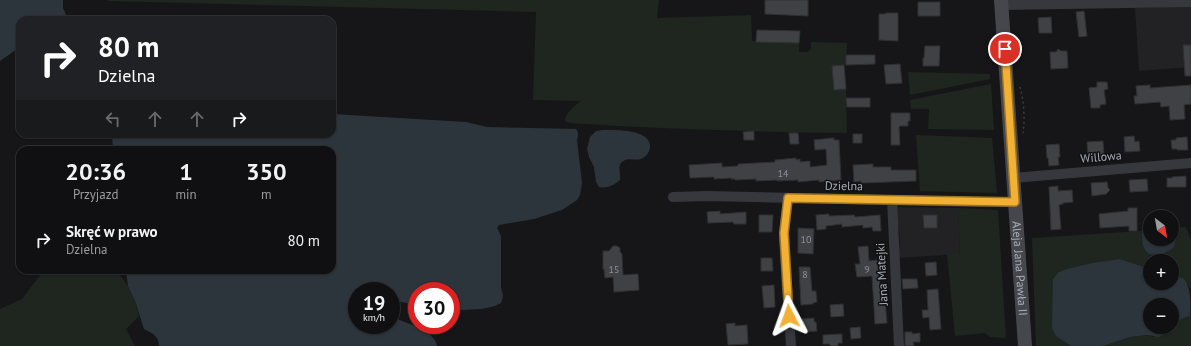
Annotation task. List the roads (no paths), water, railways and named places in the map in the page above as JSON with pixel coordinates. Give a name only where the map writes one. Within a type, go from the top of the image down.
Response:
[{"type":"street","points":[[1001,2],[1191,2]]},
{"type":"street","name":"Aleja Jana Pawła II","points":[[1001,2],[1025,346]]},
{"type":"street","name":"Willowa","points":[[1014,178],[1191,162]]},
{"type":"street","name":"Dzielna","points":[[673,197],[708,196],[1015,202]]},
{"type":"street","points":[[788,198],[784,233],[791,346]]},
{"type":"street","name":"Jana Matejki","points":[[892,200],[899,346]]}]
